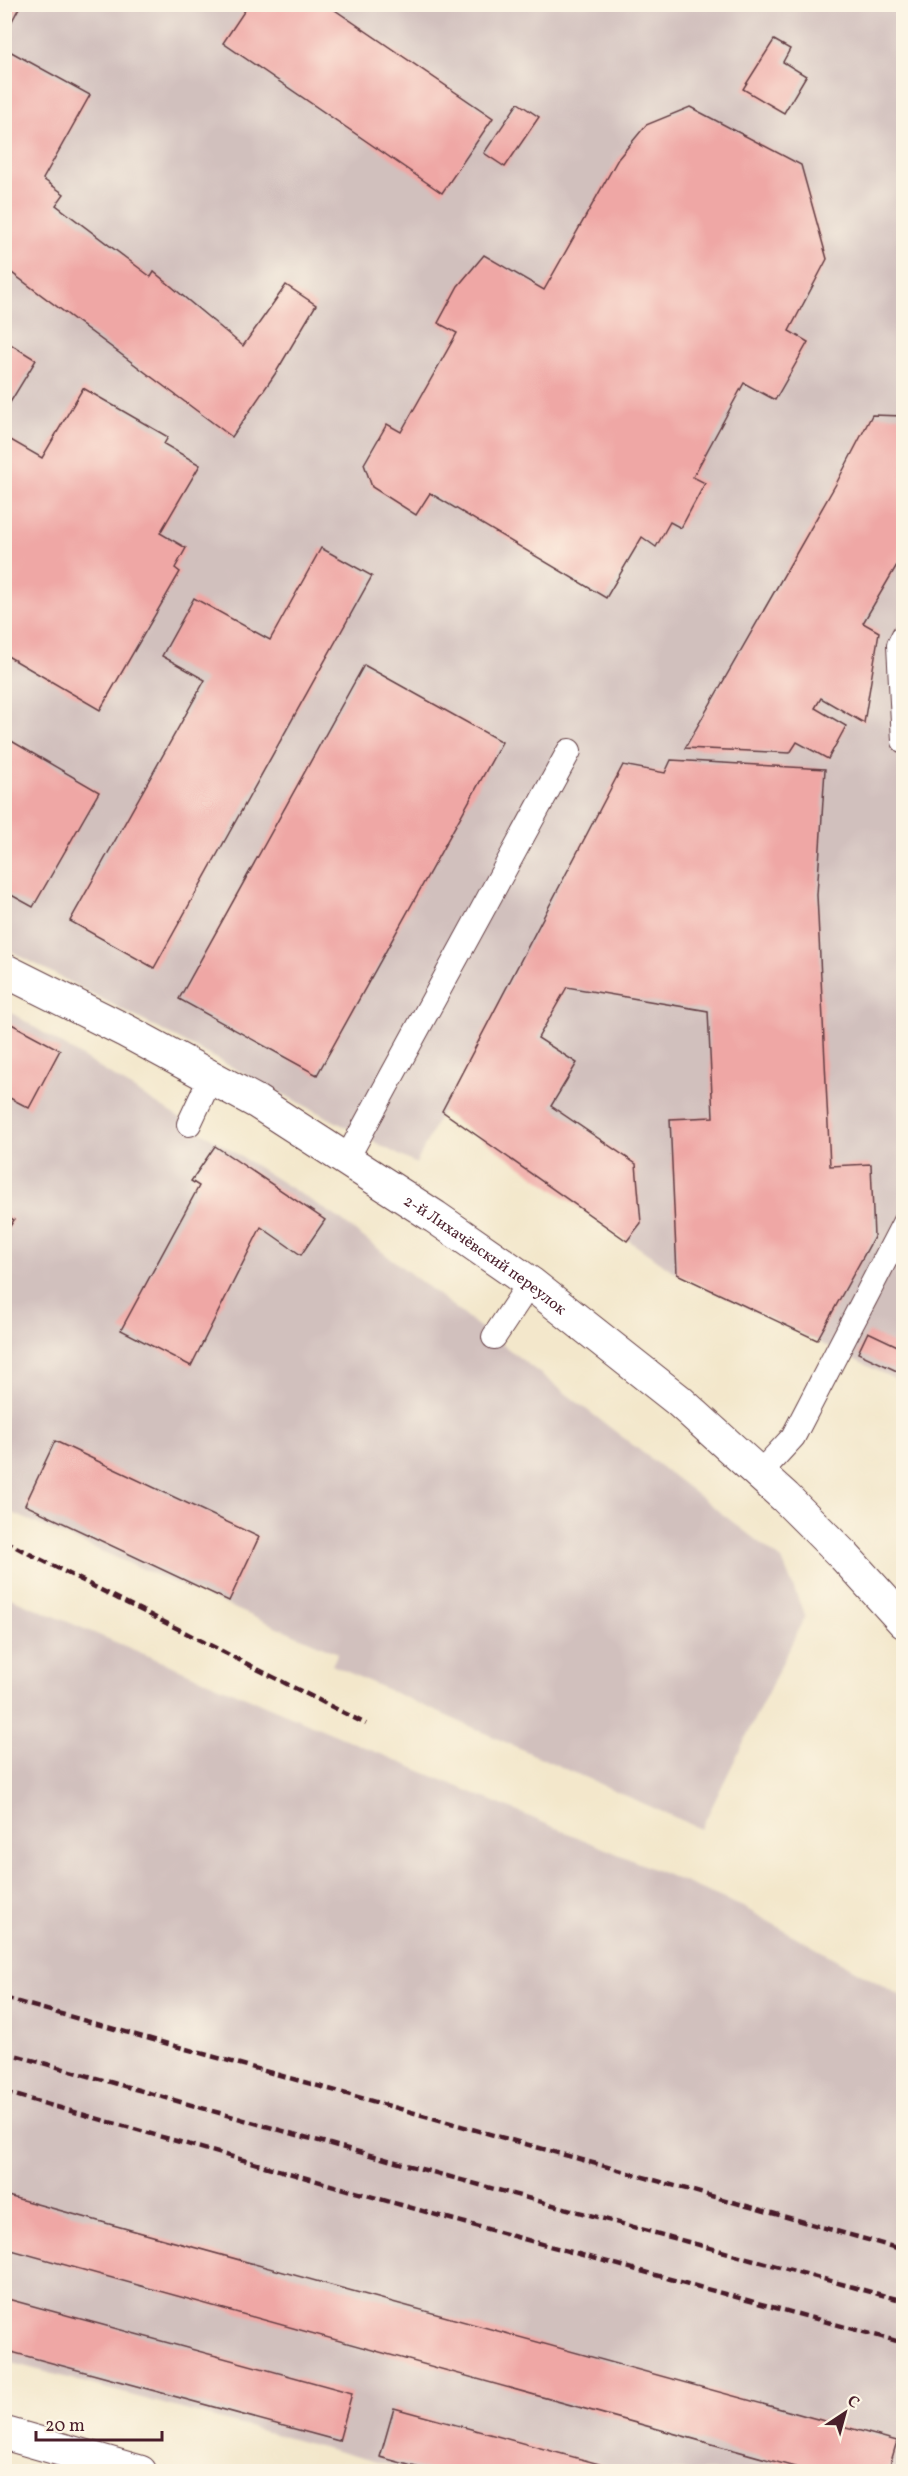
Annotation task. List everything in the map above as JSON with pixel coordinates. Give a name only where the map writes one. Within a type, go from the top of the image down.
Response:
[{"type":"street","name":"2-й Лихачёвский переулок","points":[[4,970],[126,1031],[257,1102],[435,1217],[530,1283],[678,1400],[844,1556],[903,1622]]},
{"type":"street","points":[[4,2433],[126,2470]]},
{"type":"lane","points":[[903,635],[899,645],[903,741]]},
{"type":"lane","points":[[346,1160],[569,751]]},
{"type":"lane","points":[[189,1124],[211,1077]]},
{"type":"lane","points":[[759,1474],[793,1437],[903,1224]]},
{"type":"lane","points":[[494,1337],[530,1283]]},
{"type":"shaded area","points":[[4,5],[901,5],[904,396],[903,1383],[677,1274],[442,1111],[416,1164],[5,948]]},
{"type":"shaded area","points":[[4,1008],[337,1217],[782,1560],[805,1616],[701,1829],[332,1665],[338,1653],[5,1510]]},
{"type":"shaded area","points":[[4,1595],[743,1907],[903,1997],[903,2471],[410,2471],[5,2361]]},
{"type":"building","points":[[4,4],[21,4],[4,36]]},
{"type":"building","points":[[249,4],[326,4],[493,118],[442,193],[223,43]]},
{"type":"building","points":[[774,40],[790,49],[783,62],[806,76],[784,113],[743,89]]},
{"type":"building","points":[[4,48],[90,95],[43,179],[64,194],[56,205],[151,277],[154,272],[243,346],[286,285],[316,305],[275,374],[232,437],[4,267]]},
{"type":"building","points":[[518,103],[539,117],[505,167],[484,153]]},
{"type":"building","points":[[690,107],[801,165],[827,259],[789,331],[808,342],[775,400],[744,383],[693,477],[705,483],[681,528],[670,522],[656,547],[642,537],[606,598],[430,493],[416,515],[372,487],[364,464],[387,424],[401,432],[457,333],[438,323],[458,286],[484,255],[544,290],[618,159],[646,125]]},
{"type":"building","points":[[7,342],[36,360],[8,406],[4,405],[4,347]]},
{"type":"building","points":[[83,388],[168,437],[164,444],[200,465],[160,533],[186,548],[175,568],[180,572],[100,710],[4,654],[4,436],[42,458]]},
{"type":"building","points":[[872,415],[904,416],[904,553],[863,623],[879,632],[864,723],[821,698],[815,708],[846,726],[828,759],[797,742],[790,753],[685,748],[836,484]]},
{"type":"building","points":[[321,548],[372,576],[154,968],[70,921],[205,680],[162,656],[194,598],[270,640]]},
{"type":"building","points":[[364,665],[502,742],[317,1075],[179,999]]},
{"type":"building","points":[[8,739],[99,792],[33,907],[4,891],[4,745]]},
{"type":"building","points":[[671,760],[825,769],[817,895],[830,1166],[871,1164],[874,1237],[817,1340],[677,1274],[670,1119],[713,1117],[708,1011],[567,987],[538,1038],[577,1063],[551,1106],[636,1164],[641,1223],[627,1241],[442,1111],[623,765],[665,773]]},
{"type":"building","points":[[4,1020],[60,1050],[29,1108],[4,1095]]},
{"type":"building","points":[[215,1146],[325,1220],[301,1255],[261,1227],[191,1366],[121,1330],[199,1186],[191,1181]]},
{"type":"building","points":[[4,1214],[14,1220],[4,1236]]},
{"type":"building","points":[[868,1332],[904,1349],[904,1364],[899,1372],[858,1353]]},
{"type":"building","points":[[55,1441],[259,1537],[229,1601],[25,1505]]},
{"type":"building","points":[[4,2195],[897,2441],[888,2472],[813,2472],[4,2248]]},
{"type":"building","points":[[4,2298],[352,2393],[339,2441],[4,2350]]},
{"type":"building","points":[[394,2408],[625,2472],[434,2472],[380,2457]]},
{"type":"railway","points":[[4,1541],[366,1724]]},
{"type":"railway","points":[[4,1998],[904,2250]]},
{"type":"railway","points":[[4,2052],[308,2138],[904,2301]]},
{"type":"railway","points":[[4,2092],[447,2218],[904,2343]]}]
